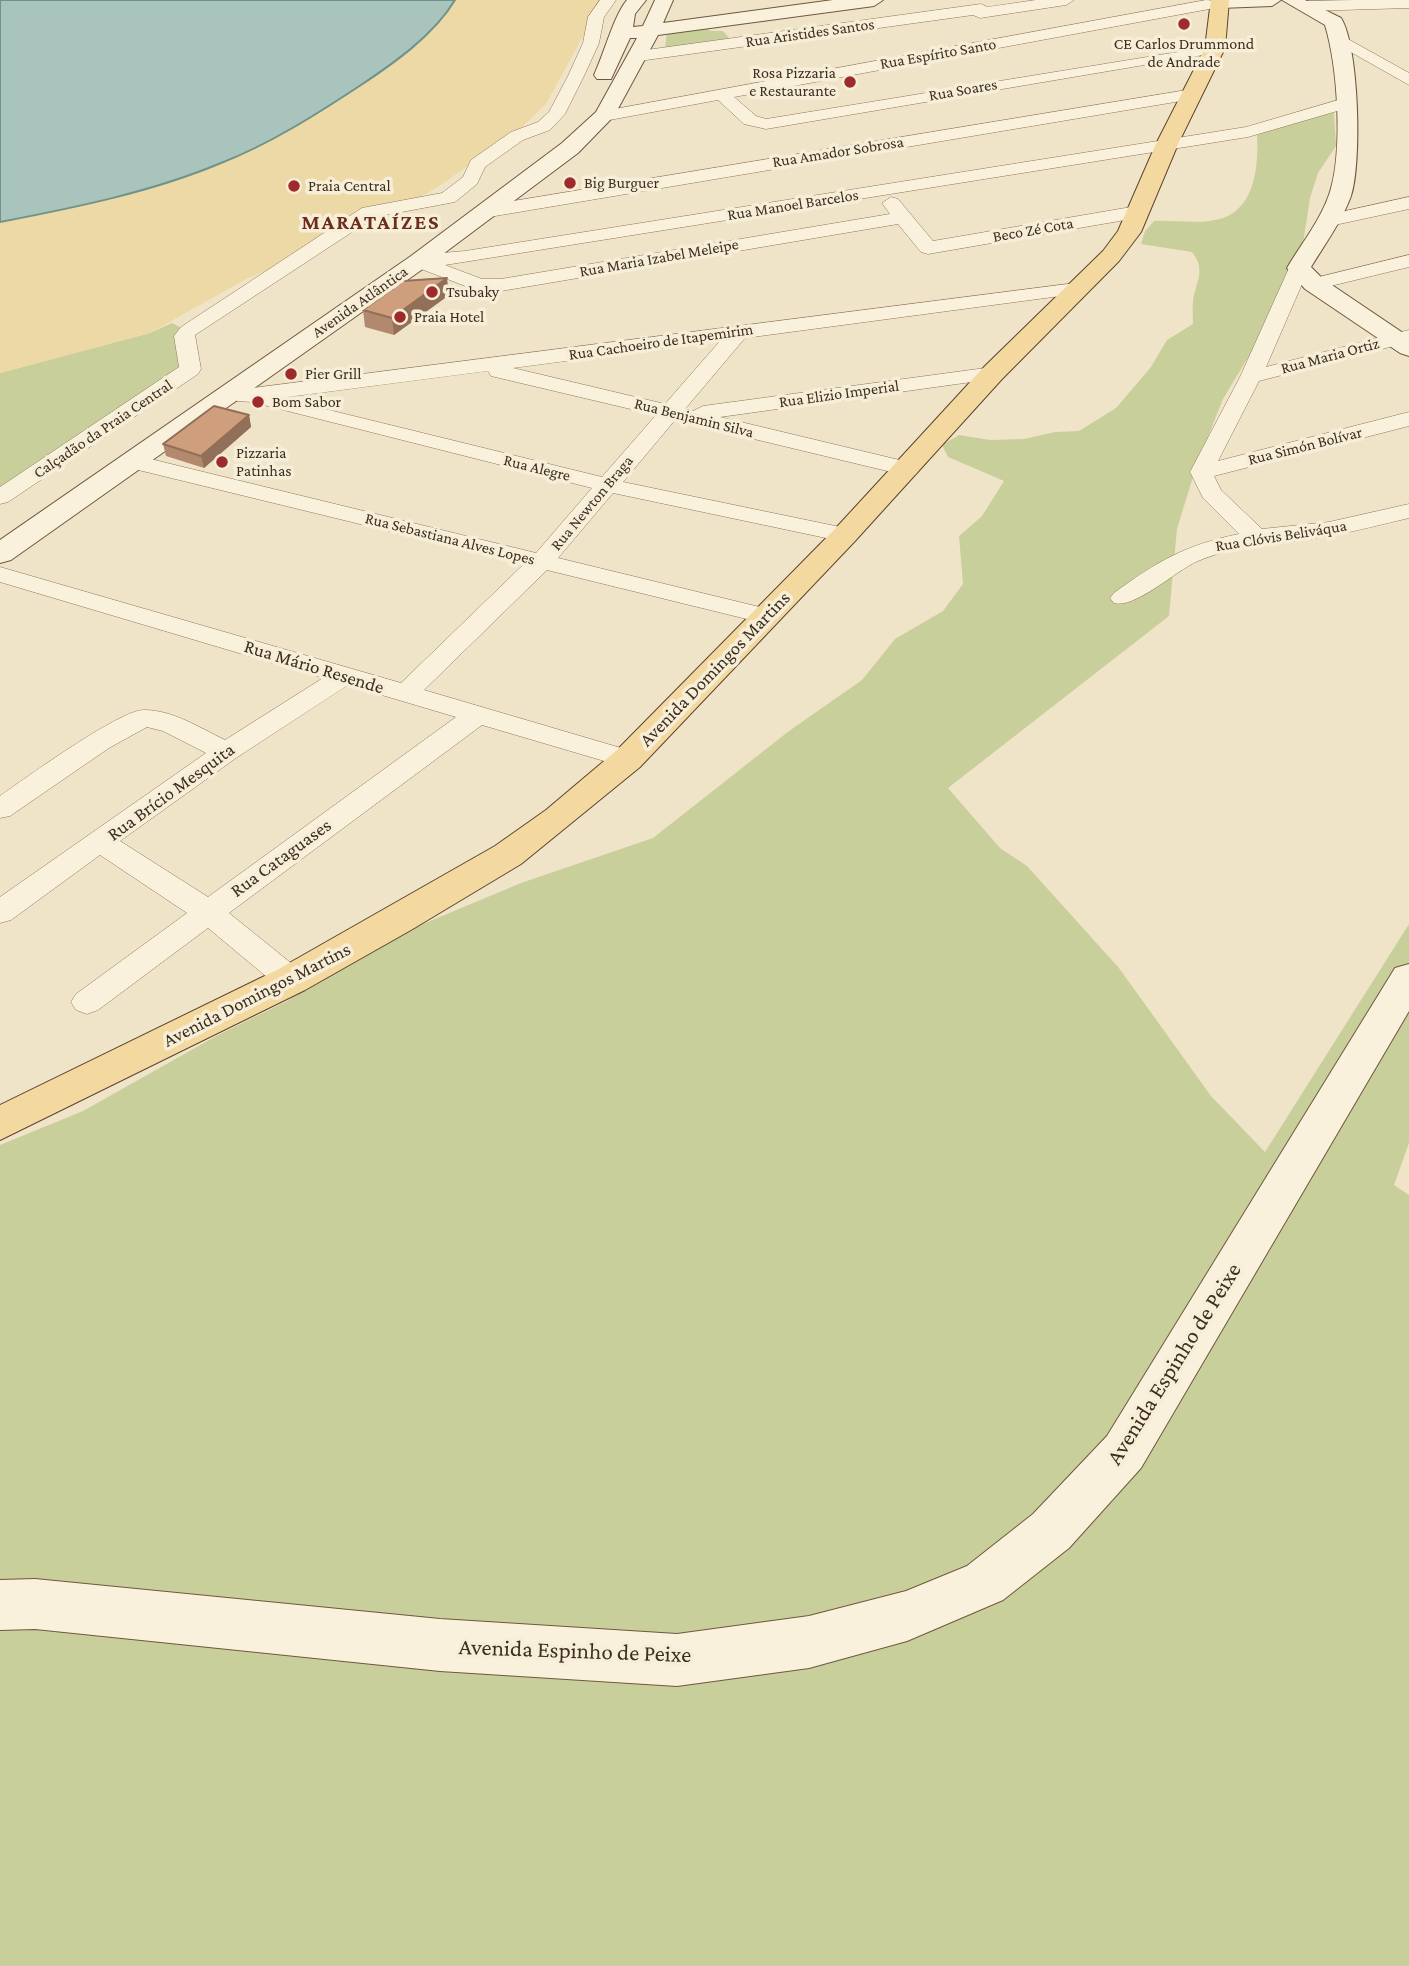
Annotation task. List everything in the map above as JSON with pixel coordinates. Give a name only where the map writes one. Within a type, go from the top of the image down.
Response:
[{"type":"main road","name":"Avenida Domingos Martins","points":[[0,1124],[291,980],[508,855],[558,818],[628,759],[908,469],[993,373],[1111,256],[1129,232],[1167,144],[1216,48],[1220,1]]},
{"type":"street","name":"Calçadão da Praia Central","points":[[0,497],[190,369],[184,336],[188,331],[369,212],[448,198],[471,180],[477,164],[517,136],[544,126],[555,114],[576,76],[591,43],[597,17],[608,0]]},
{"type":"street","name":"Avenida Atlântica","points":[[5,522],[562,135],[592,102],[622,34],[626,13],[637,0]]},
{"type":"street","name":"Avenida Atlântica","points":[[0,554],[238,395],[570,148],[604,116],[639,57],[664,0]]},
{"type":"street","points":[[622,34],[874,0]]},
{"type":"street","name":"Rua Aristides Santos","points":[[639,57],[982,7],[1066,0]]},
{"type":"street","name":"Rua Espírito Santo","points":[[604,116],[721,94],[979,67],[1220,1],[1272,0]]},
{"type":"street","points":[[1299,3],[1409,3]]},
{"type":"street","points":[[1256,537],[1211,493],[1201,472],[1307,276],[1318,233],[1329,220],[1342,191],[1346,168],[1345,103],[1339,39],[1334,22],[1299,3]]},
{"type":"street","points":[[979,67],[982,7]]},
{"type":"street","points":[[1339,39],[1409,80]]},
{"type":"street","name":"Rua Soares","points":[[721,94],[750,120],[760,124],[979,67],[1216,48]]},
{"type":"street","name":"Rua Amador Sobrosa","points":[[483,212],[1193,94]]},
{"type":"street","name":"Rua Manoel Barcelos","points":[[419,261],[440,261],[1248,132],[1345,103]]},
{"type":"street","points":[[904,217],[881,191],[911,140]]},
{"type":"street","points":[[1329,220],[1409,203]]},
{"type":"street","name":"Beco Zé Cota","points":[[904,217],[928,248],[1138,212]]},
{"type":"street","name":"Rua Maria Izabel Meleipe","points":[[419,261],[480,285],[501,285],[904,217]]},
{"type":"street","points":[[1307,276],[1409,261]]},
{"type":"street","points":[[1307,276],[1404,341]]},
{"type":"street","name":"Rua Cachoeiro de Itapemirim","points":[[238,395],[1076,289]]},
{"type":"street","name":"Rua Newton Braga","points":[[404,695],[542,561],[606,485],[678,414],[739,331]]},
{"type":"street","name":"Rua Maria Ortiz","points":[[1251,377],[1404,341]]},
{"type":"street","name":"Rua Benjamin Silva","points":[[481,366],[908,469]]},
{"type":"street","name":"Rua Elizio Imperial","points":[[678,414],[993,373]]},
{"type":"street","name":"Rua Alegre","points":[[238,395],[606,485],[845,535]]},
{"type":"street","name":"Rua Simón Bolívar","points":[[1201,472],[1409,419]]},
{"type":"street","name":"Rua Sebastiana Alves Lopes","points":[[134,462],[766,616]]},
{"type":"street","name":"Rua Clóvis Beliváqua","points":[[1123,598],[1170,564],[1210,547],[1256,537],[1329,529],[1409,511]]},
{"type":"street","name":"Rua Mário Resende","points":[[0,573],[404,695],[628,759]]},
{"type":"street","name":"Rua Brício Mesquita","points":[[0,912],[226,752],[345,675]]},
{"type":"street","name":"Rua Cataguases","points":[[87,1002],[477,715]]},
{"type":"street","points":[[0,809],[99,742],[143,718],[171,724],[226,752]]},
{"type":"street","points":[[102,842],[207,912],[291,980]]},
{"type":"street","name":"Avenida Espinho de Peixe","points":[[0,1605],[35,1604],[440,1645],[677,1660],[809,1642],[906,1616],[985,1583],[1051,1531],[1124,1452],[1409,978]]},
{"type":"green space","points":[[705,27],[711,31],[723,31],[730,39],[665,48],[667,32]]},
{"type":"green space","points":[[1334,113],[1336,146],[1318,173],[1310,198],[1303,244],[1255,346],[1223,399],[1196,467],[1177,529],[1169,616],[948,788],[1000,848],[1027,866],[1119,968],[1211,1096],[1265,1152],[1409,924],[1409,1143],[1394,1185],[1409,1195],[1409,1966],[0,1966],[0,1145],[83,1111],[218,1035],[285,1002],[411,929],[521,883],[653,838],[789,731],[862,680],[895,639],[943,611],[963,584],[959,536],[982,516],[1004,481],[948,457],[942,445],[959,435],[990,440],[1024,439],[1055,432],[1079,431],[1116,408],[1151,367],[1167,340],[1193,324],[1193,301],[1199,277],[1196,259],[1192,252],[1141,244],[1145,231],[1154,221],[1200,222],[1228,216],[1238,209],[1251,188],[1257,161],[1257,135],[1319,114]]},
{"type":"green space","points":[[172,323],[188,331],[197,370],[0,502],[0,373],[150,333]]},
{"type":"sand","name":"Praia Central","points":[[455,0],[603,0],[546,104],[521,128],[441,185],[414,201],[371,207],[276,267],[248,278],[150,333],[0,373],[0,222],[84,205],[140,190],[195,173],[257,147],[327,107],[400,58],[436,25]]},
{"type":"water","points":[[0,0],[455,0],[436,25],[400,58],[327,107],[257,147],[195,173],[140,191],[0,222]]},
{"type":"building","points":[[447,278],[392,318],[363,310],[403,281]]},
{"type":"building","points":[[214,406],[249,415],[201,456],[163,444]]},
{"type":"place","name":"CE Carlos Drummond de Andrade","points":[[1184,24]]},
{"type":"place","name":"Rosa Pizzaria e Restaurante","points":[[850,82]]},
{"type":"place","name":"Big Burguer","points":[[570,183]]},
{"type":"place","name":"Praia Central","points":[[294,186]]},
{"type":"place","name":"Tsubaky","points":[[432,292]]},
{"type":"place","name":"Praia Hotel","points":[[400,317]]},
{"type":"place","name":"Pier Grill","points":[[291,374]]},
{"type":"place","name":"Bom Sabor","points":[[258,402]]},
{"type":"place","name":"Pizzaria Patinhas","points":[[222,462]]},
{"type":"district","name":"MARATAÍZES","points":[[371,223]]}]
